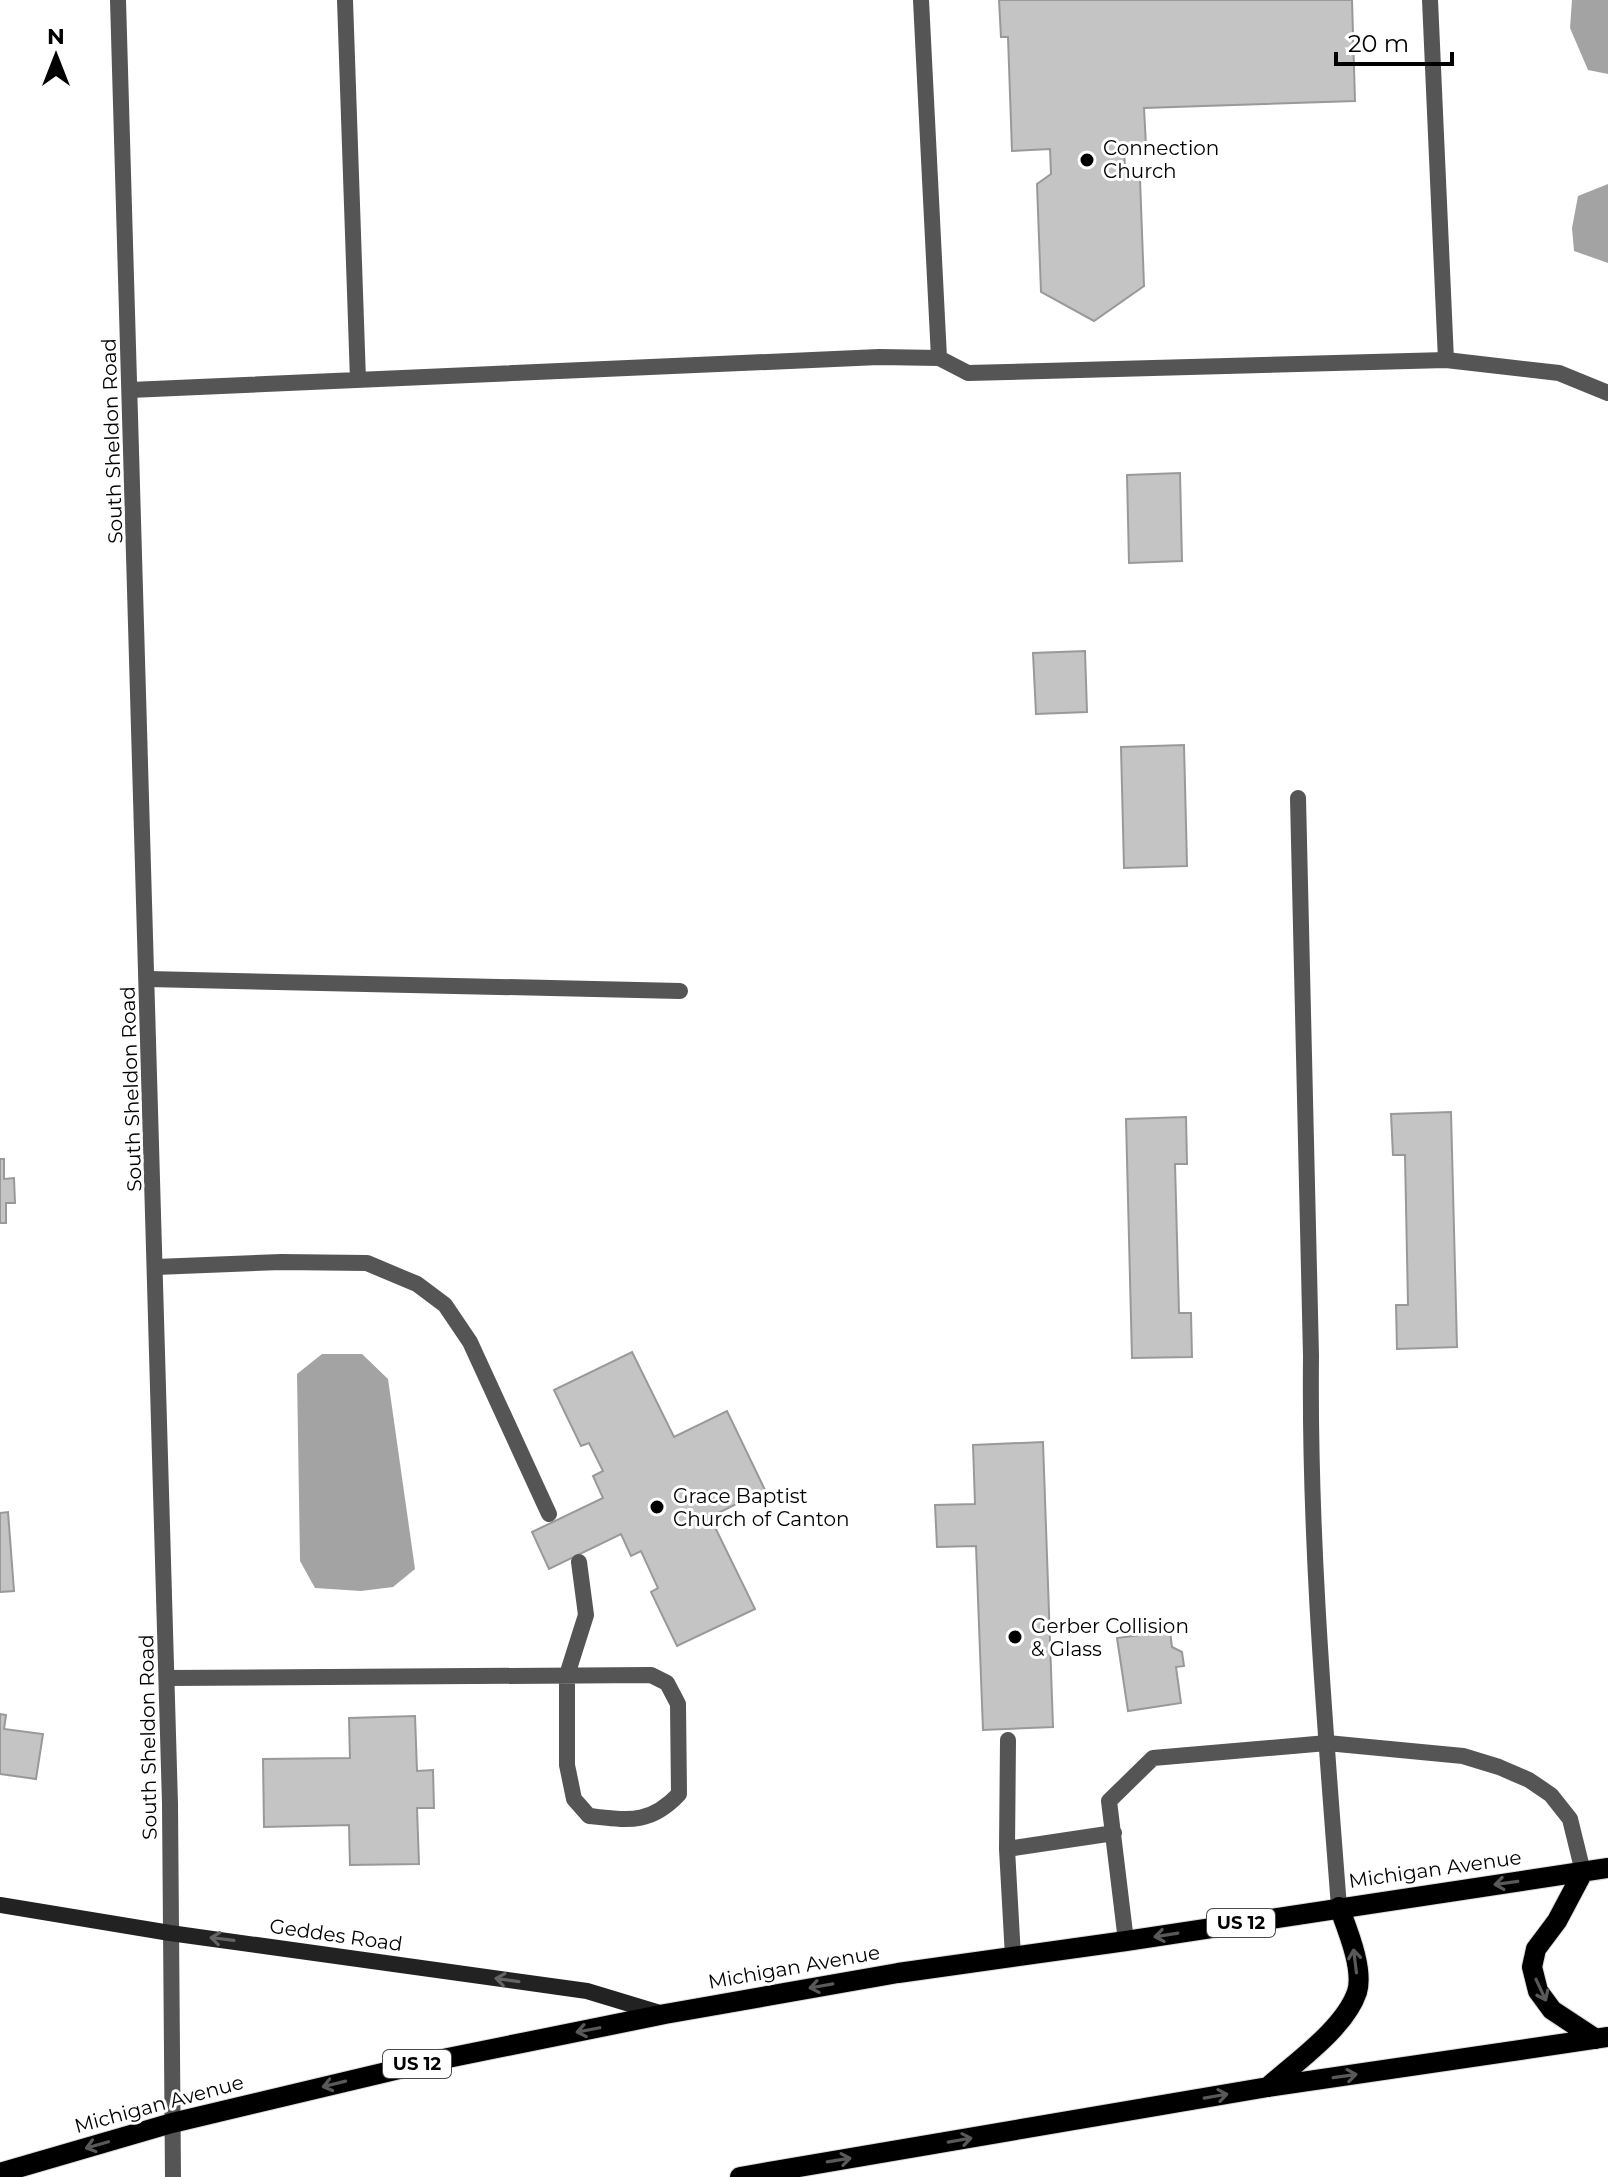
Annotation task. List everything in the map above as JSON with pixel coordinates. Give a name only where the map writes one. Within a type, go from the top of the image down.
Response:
[{"type":"main road","name":"Michigan Avenue","points":[[0,2173],[172,2123],[433,2061],[665,2014],[898,1973],[1608,1868]]},
{"type":"main road","points":[[1583,1872],[1557,1921],[1536,1949],[1532,1967],[1538,1991],[1552,2010],[1602,2038]]},
{"type":"main road","name":"Geddes Road","points":[[0,1905],[170,1933],[587,1991],[665,2014]]},
{"type":"main road","points":[[1268,2087],[1326,2036],[1358,1990],[1352,1941],[1339,1907]]},
{"type":"main road","points":[[740,2177],[1268,2087],[1602,2038]]},
{"type":"street","name":"South Sheldon Road","points":[[118,0],[167,1678],[173,2177]]},
{"type":"street","points":[[345,0],[358,380]]},
{"type":"street","points":[[921,0],[939,358]]},
{"type":"street","points":[[1430,0],[1446,360]]},
{"type":"street","points":[[130,390],[879,357],[939,358],[968,373],[1446,360],[1559,373],[1608,393]]},
{"type":"street","points":[[1298,798],[1311,1356],[1310,1446],[1339,1907]]},
{"type":"street","points":[[148,979],[680,991]]},
{"type":"street","points":[[156,1267],[281,1262],[367,1263],[417,1284],[445,1305],[470,1342],[549,1514]]},
{"type":"street","points":[[167,1678],[567,1675],[651,1675],[667,1683],[678,1704],[679,1794],[663,1811],[631,1820],[589,1816],[574,1799],[567,1765],[567,1675],[586,1615],[579,1562]]},
{"type":"street","points":[[1008,1740],[1007,1849],[1013,1957]]},
{"type":"street","points":[[1126,1941],[1109,1801],[1153,1758],[1327,1743],[1463,1756],[1529,1780],[1551,1795],[1570,1819],[1583,1872]]},
{"type":"street","points":[[1007,1849],[1114,1833]]},
{"type":"shaded area","points":[[1572,0],[1608,0],[1608,74],[1588,70],[1570,28]]},
{"type":"shaded area","points":[[1608,184],[1608,263],[1574,251],[1572,228],[1578,196]]},
{"type":"shaded area","points":[[322,1354],[362,1354],[388,1379],[415,1569],[393,1587],[361,1591],[315,1588],[300,1561],[297,1374]]},
{"type":"building","name":"Connection Church","points":[[999,0],[1352,0],[1355,101],[1144,108],[1146,146],[1124,147],[1125,170],[1140,179],[1144,286],[1094,321],[1041,292],[1037,184],[1051,174],[1050,149],[1012,151],[1008,37],[1001,37]]},
{"type":"building","points":[[1180,473],[1182,561],[1129,563],[1127,475]]},
{"type":"building","points":[[1085,651],[1087,712],[1036,714],[1033,653]]},
{"type":"building","points":[[1184,745],[1187,866],[1124,868],[1121,747]]},
{"type":"building","points":[[1451,1112],[1457,1347],[1397,1349],[1396,1305],[1408,1305],[1405,1155],[1393,1155],[1391,1114]]},
{"type":"building","points":[[1186,1117],[1187,1164],[1175,1164],[1179,1313],[1191,1313],[1192,1357],[1132,1358],[1126,1119]]},
{"type":"building","points":[[0,1159],[4,1159],[4,1179],[14,1178],[15,1203],[6,1203],[6,1223],[0,1223]]},
{"type":"building","name":"Grace Baptist Church of Canton","points":[[632,1352],[674,1437],[727,1411],[765,1490],[710,1517],[755,1609],[677,1646],[651,1592],[658,1588],[641,1551],[631,1556],[621,1534],[549,1569],[532,1532],[603,1498],[593,1476],[603,1471],[589,1443],[581,1446],[554,1390]]},
{"type":"building","name":"Gerber Collision & Glass","points":[[1043,1442],[1053,1727],[983,1730],[976,1546],[937,1547],[935,1505],[975,1504],[973,1445]]},
{"type":"building","points":[[8,1512],[14,1591],[0,1592],[0,1513]]},
{"type":"building","points":[[1170,1631],[1172,1647],[1182,1652],[1184,1666],[1176,1667],[1181,1703],[1128,1711],[1117,1638]]},
{"type":"building","points":[[0,1714],[6,1715],[4,1729],[43,1734],[36,1779],[0,1774]]},
{"type":"building","points":[[415,1716],[417,1771],[433,1770],[434,1808],[417,1808],[419,1864],[350,1865],[349,1825],[264,1827],[263,1759],[350,1758],[349,1718]]},
{"type":"place","name":"Connection Church","points":[[1087,160]]},
{"type":"place","name":"Grace Baptist Church of Canton","points":[[657,1507]]},
{"type":"place","name":"Gerber Collision & Glass","points":[[1015,1637]]}]
